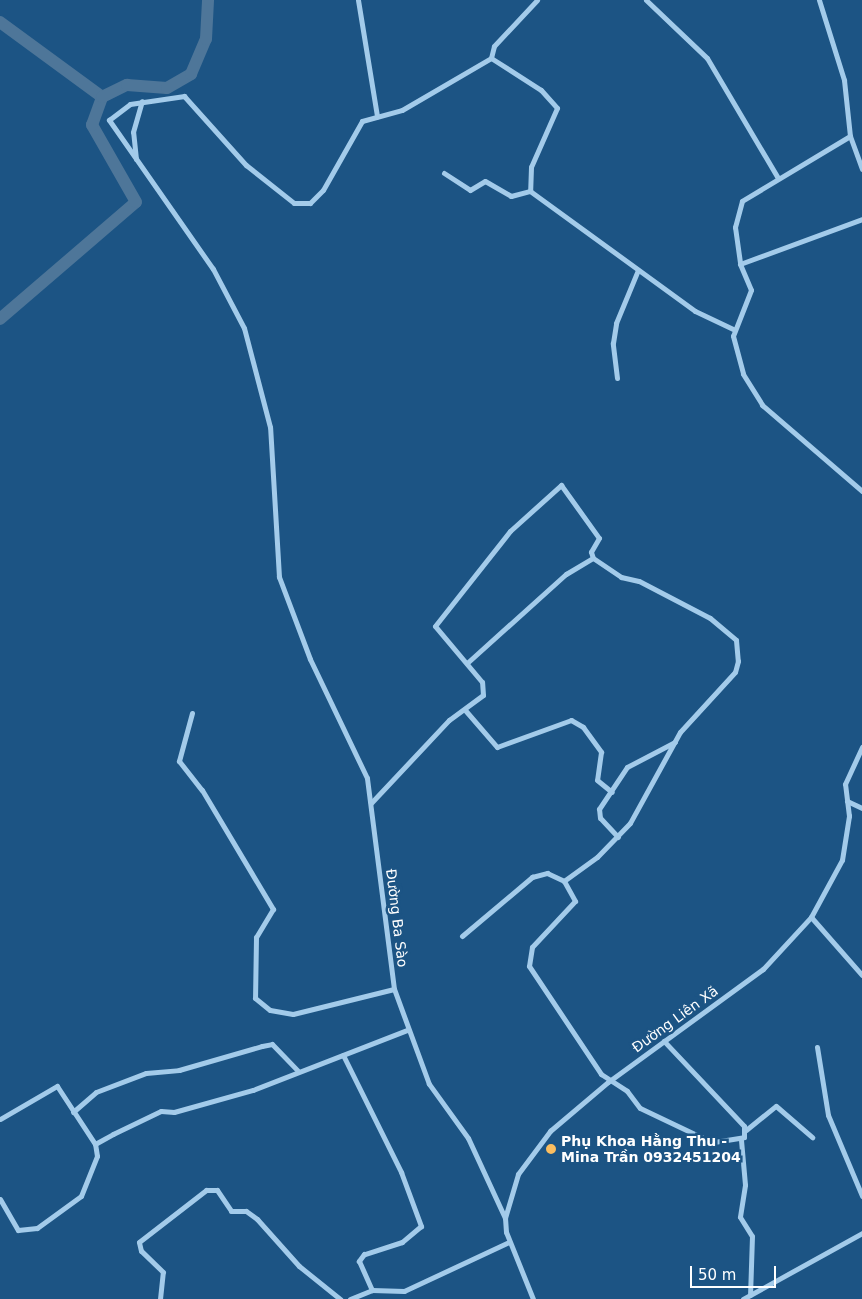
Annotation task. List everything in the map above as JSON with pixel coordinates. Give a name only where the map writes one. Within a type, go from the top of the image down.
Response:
[{"type":"street","points":[[358,0],[377,116]]},
{"type":"street","points":[[137,164],[133,132],[142,101],[184,96],[193,101],[225,147],[286,198],[302,204],[310,203],[323,190],[354,129],[377,116],[402,110],[491,58],[494,46],[537,0]]},
{"type":"street","points":[[646,0],[707,58],[778,178]]},
{"type":"street","points":[[819,0],[844,80],[850,136],[862,169]]},
{"type":"street","points":[[491,58],[540,90],[557,108],[530,167],[530,191]]},
{"type":"street","name":"Đường Ba Sào","points":[[142,101],[109,120],[137,164],[213,269],[244,328],[270,427],[274,537],[289,612],[355,746],[371,803],[394,989],[407,1030],[429,1084],[468,1138],[505,1218]]},
{"type":"street","points":[[850,136],[747,196],[739,207],[735,227],[740,264],[750,298],[733,329],[743,374],[762,405],[862,491]]},
{"type":"street","points":[[444,173],[470,190],[484,181],[511,196],[530,191]]},
{"type":"street","points":[[530,191],[695,311],[733,329]]},
{"type":"street","points":[[740,264],[862,219]]},
{"type":"street","points":[[617,378],[612,343],[616,323],[638,270]]},
{"type":"street","points":[[371,803],[449,720],[483,695],[484,688],[467,664],[436,630],[438,618],[510,531],[561,485],[599,538],[593,558],[566,574],[467,664]]},
{"type":"street","points":[[564,881],[618,837],[638,810],[675,742],[701,706],[735,672],[736,640],[703,614],[639,581],[621,577],[593,558]]},
{"type":"street","points":[[465,710],[497,747],[572,720],[598,744],[597,780],[612,792]]},
{"type":"street","points":[[192,714],[179,761],[202,790],[273,909],[256,937],[255,998],[270,1010],[293,1014],[394,989]]},
{"type":"street","points":[[618,837],[600,818],[599,808],[612,792],[627,767],[675,742]]},
{"type":"street","name":"Đường Liên Xã","points":[[533,1299],[507,1243],[505,1218],[518,1174],[531,1153],[608,1082],[763,969],[811,917],[842,860],[848,832],[848,776],[862,747]]},
{"type":"street","points":[[847,802],[862,808]]},
{"type":"street","points":[[462,936],[532,877],[547,873],[564,881],[575,901],[532,947],[529,966],[608,1082],[627,1090],[640,1108],[701,1138],[714,1142],[740,1140]]},
{"type":"street","points":[[811,917],[862,974]]},
{"type":"street","points":[[95,1144],[161,1111],[189,1109],[280,1081],[298,1070],[407,1030]]},
{"type":"street","points":[[664,1041],[746,1130]]},
{"type":"street","points":[[74,1112],[96,1092],[146,1073],[179,1070],[262,1046],[277,1048],[298,1070]]},
{"type":"street","points":[[817,1047],[828,1115],[862,1196]]},
{"type":"street","points":[[343,1055],[401,1172],[421,1226],[402,1242],[364,1254],[359,1261],[372,1290]]},
{"type":"street","points":[[0,1119],[57,1086],[95,1144],[97,1156],[81,1196],[50,1221],[18,1230],[0,1199]]},
{"type":"street","points":[[750,1295],[752,1229],[740,1217],[745,1184],[740,1140],[746,1130],[776,1106],[812,1137]]},
{"type":"street","points":[[160,1299],[163,1272],[141,1251],[138,1242],[206,1190],[217,1190],[231,1211],[246,1211],[257,1219],[299,1266],[340,1299]]},
{"type":"street","points":[[743,1299],[862,1233]]},
{"type":"street","points":[[350,1299],[372,1290],[404,1290],[507,1243]]},
{"type":"waterway","points":[[0,319],[136,202],[92,125],[102,97],[127,85],[167,88],[191,74],[206,39],[208,0]]},
{"type":"waterway","points":[[0,22],[102,97]]},
{"type":"place","name":"Phụ Khoa Hằng Thu - Mina Trần 0932451204","points":[[551,1149]]}]
